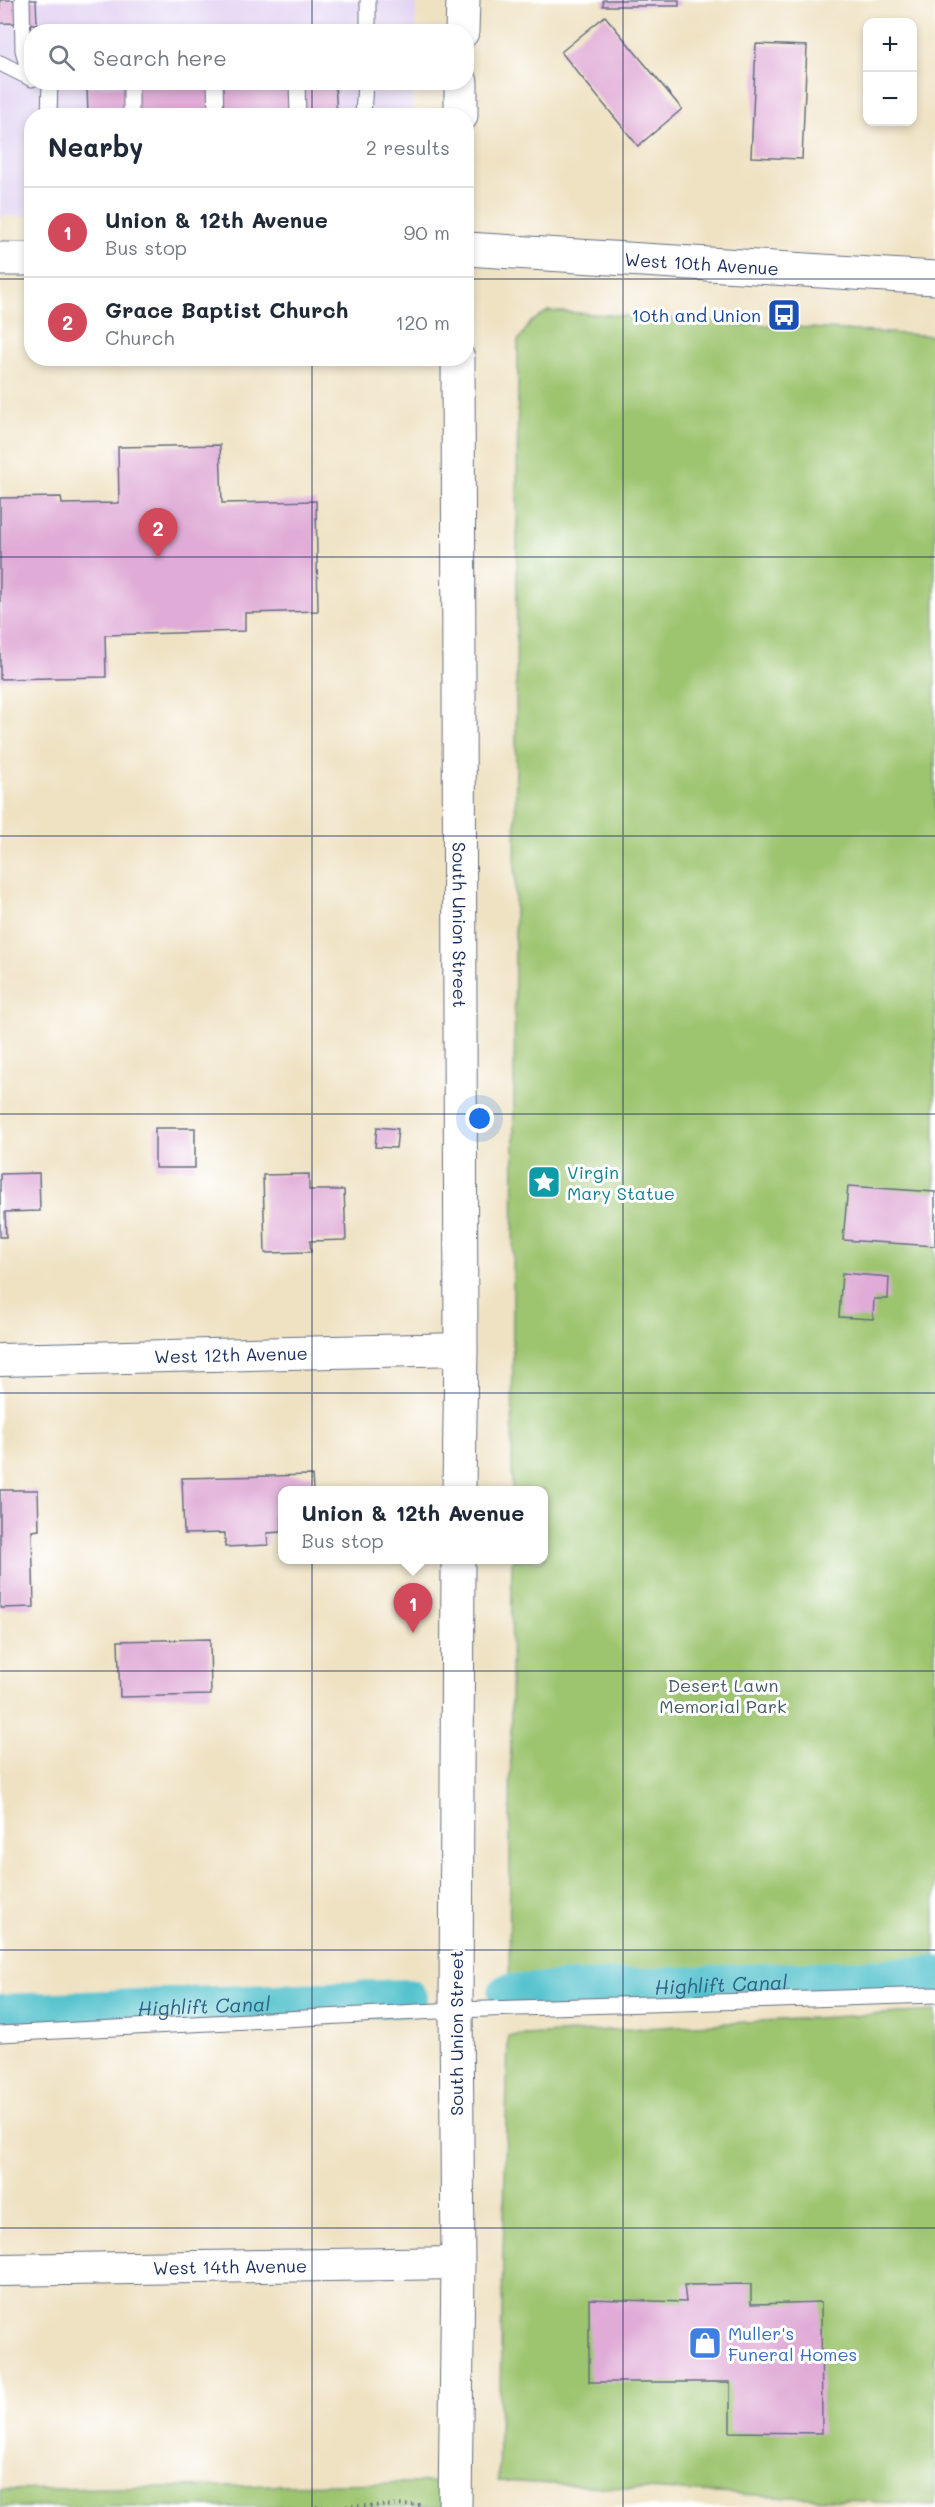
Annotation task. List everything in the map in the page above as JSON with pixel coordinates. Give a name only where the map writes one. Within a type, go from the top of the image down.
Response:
[{"type":"main road","points":[[462,24],[463,0]]},
{"type":"main road","points":[[461,90],[461,108]]},
{"type":"main road","name":"West 10th Avenue","points":[[474,249],[935,278]]},
{"type":"main road","points":[[0,259],[24,258]]},
{"type":"main road","name":"South Union Street","points":[[458,366],[461,1349],[459,1486]]},
{"type":"main road","name":"South Union Street","points":[[455,2506],[458,2263],[456,2010],[458,1564]]},
{"type":"street","name":"West 12th Avenue","points":[[0,1360],[461,1349]]},
{"type":"street","name":"West 14th Avenue","points":[[0,2270],[458,2263]]},
{"type":"lane","points":[[22,0],[24,52]]},
{"type":"lane","points":[[368,0],[368,24]]},
{"type":"lane","points":[[0,63],[24,74]]},
{"type":"lane","points":[[42,90],[47,108]]},
{"type":"lane","points":[[131,90],[131,108]]},
{"type":"lane","points":[[215,90],[216,108]]},
{"type":"lane","points":[[297,90],[298,108]]},
{"type":"lane","points":[[363,108],[365,90]]},
{"type":"lane","points":[[0,2034],[456,2010],[935,1995]]},
{"type":"path","points":[[316,2507],[455,2506]]},
{"type":"shaded area","points":[[0,0],[417,0],[415,24],[24,24],[24,90],[413,90],[412,108],[24,108],[24,216],[0,217]]},
{"type":"green space","name":"Desert Lawn Memorial Park","points":[[548,311],[935,336],[935,1977],[509,1995],[512,1564],[548,1564],[548,1486],[512,1486],[518,341],[531,322]]},
{"type":"green space","points":[[935,2011],[935,2505],[498,2481],[508,2036]]},
{"type":"green space","points":[[455,2482],[455,2507],[0,2507],[0,2490]]},
{"type":"building","points":[[0,0],[36,0],[37,24],[0,23]]},
{"type":"building","points":[[603,0],[679,0],[679,6],[603,6]]},
{"type":"building","points":[[605,16],[682,109],[638,146],[561,52]]},
{"type":"building","points":[[756,44],[807,46],[802,159],[751,157]]},
{"type":"building","points":[[87,90],[335,90],[337,108],[88,108]]},
{"type":"building","points":[[220,445],[222,503],[316,501],[318,611],[245,613],[245,631],[105,635],[106,677],[0,679],[0,498],[61,497],[62,504],[119,503],[118,447]]},
{"type":"building","points":[[377,1127],[398,1129],[396,1148],[375,1147]]},
{"type":"building","points":[[155,1128],[195,1128],[195,1168],[155,1168]]},
{"type":"building","points":[[39,1173],[40,1211],[5,1212],[6,1237],[0,1237],[0,1174]]},
{"type":"building","points":[[309,1174],[309,1190],[344,1190],[346,1240],[310,1241],[311,1252],[265,1253],[263,1175]]},
{"type":"building","points":[[848,1186],[935,1192],[935,1246],[843,1240]]},
{"type":"building","points":[[842,1273],[889,1277],[888,1299],[874,1299],[873,1319],[839,1317]]},
{"type":"building","points":[[312,1475],[313,1486],[278,1486],[278,1532],[267,1533],[268,1545],[225,1547],[225,1533],[184,1534],[182,1478]]},
{"type":"building","points":[[0,1490],[38,1490],[39,1530],[32,1531],[34,1607],[0,1608]]},
{"type":"building","points":[[210,1639],[211,1695],[120,1697],[118,1641]]},
{"type":"building","name":"Muller's Funeral Homes","points":[[751,2284],[751,2304],[821,2302],[822,2433],[730,2432],[730,2382],[589,2382],[589,2299],[686,2302],[684,2285]]},
{"type":"waterway","name":"Highlift Canal","points":[[507,1993],[935,1975]]},
{"type":"waterway","name":"Highlift Canal","points":[[0,2013],[408,1998]]},
{"type":"place","name":"10th and Union","points":[[784,315]]},
{"type":"place","name":"Grace Baptist Church","points":[[158,558]]},
{"type":"place","name":"Virgin Mary Statue","points":[[544,1182]]},
{"type":"place","name":"Union & 12th Avenue","points":[[413,1633]]},
{"type":"place","name":"Muller's Funeral Homes","points":[[705,2343]]}]
